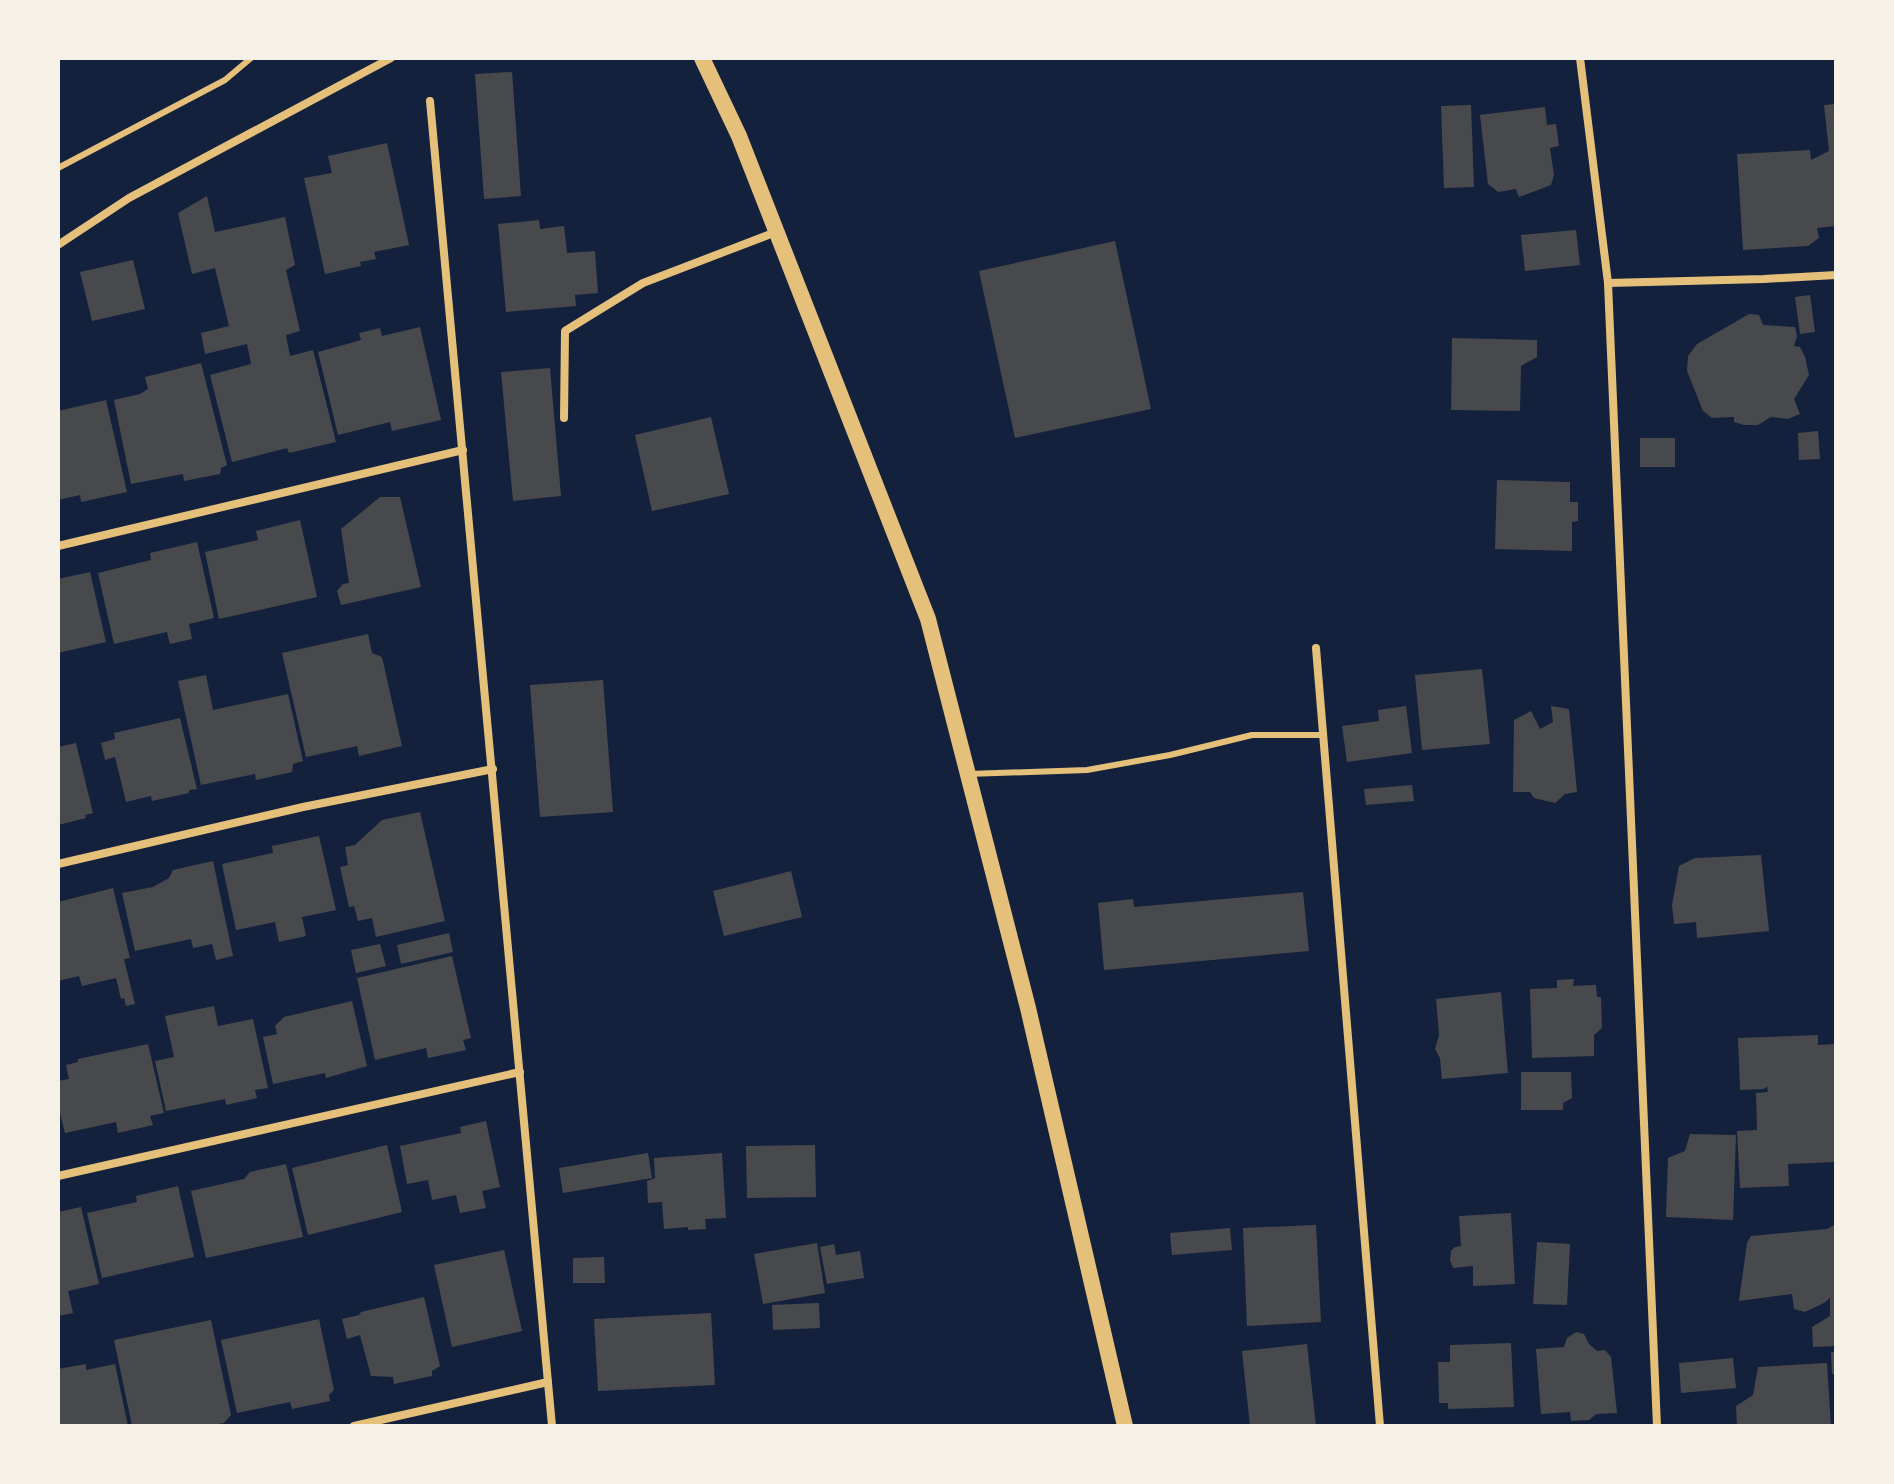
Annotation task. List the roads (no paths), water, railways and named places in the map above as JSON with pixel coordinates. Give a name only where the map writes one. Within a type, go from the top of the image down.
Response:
[{"type":"main road","points":[[702,58],[739,136],[928,619],[1028,1008],[1125,1426]]},
{"type":"street","points":[[58,245],[129,198],[391,58]]},
{"type":"street","points":[[1580,58],[1608,283],[1657,1426]]},
{"type":"street","points":[[430,101],[552,1426]]},
{"type":"street","points":[[564,418],[565,331],[643,283],[776,232]]},
{"type":"street","points":[[1608,283],[1836,275]]},
{"type":"street","points":[[58,546],[463,450]]},
{"type":"street","points":[[1316,648],[1380,1426]]},
{"type":"street","points":[[58,864],[303,807],[493,769]]},
{"type":"street","points":[[58,1176],[520,1072]]},
{"type":"street","points":[[354,1426],[548,1382]]},
{"type":"lane","points":[[58,168],[225,80],[251,58]]},
{"type":"lane","points":[[968,774],[1087,770],[1170,755],[1252,735],[1324,735]]}]
